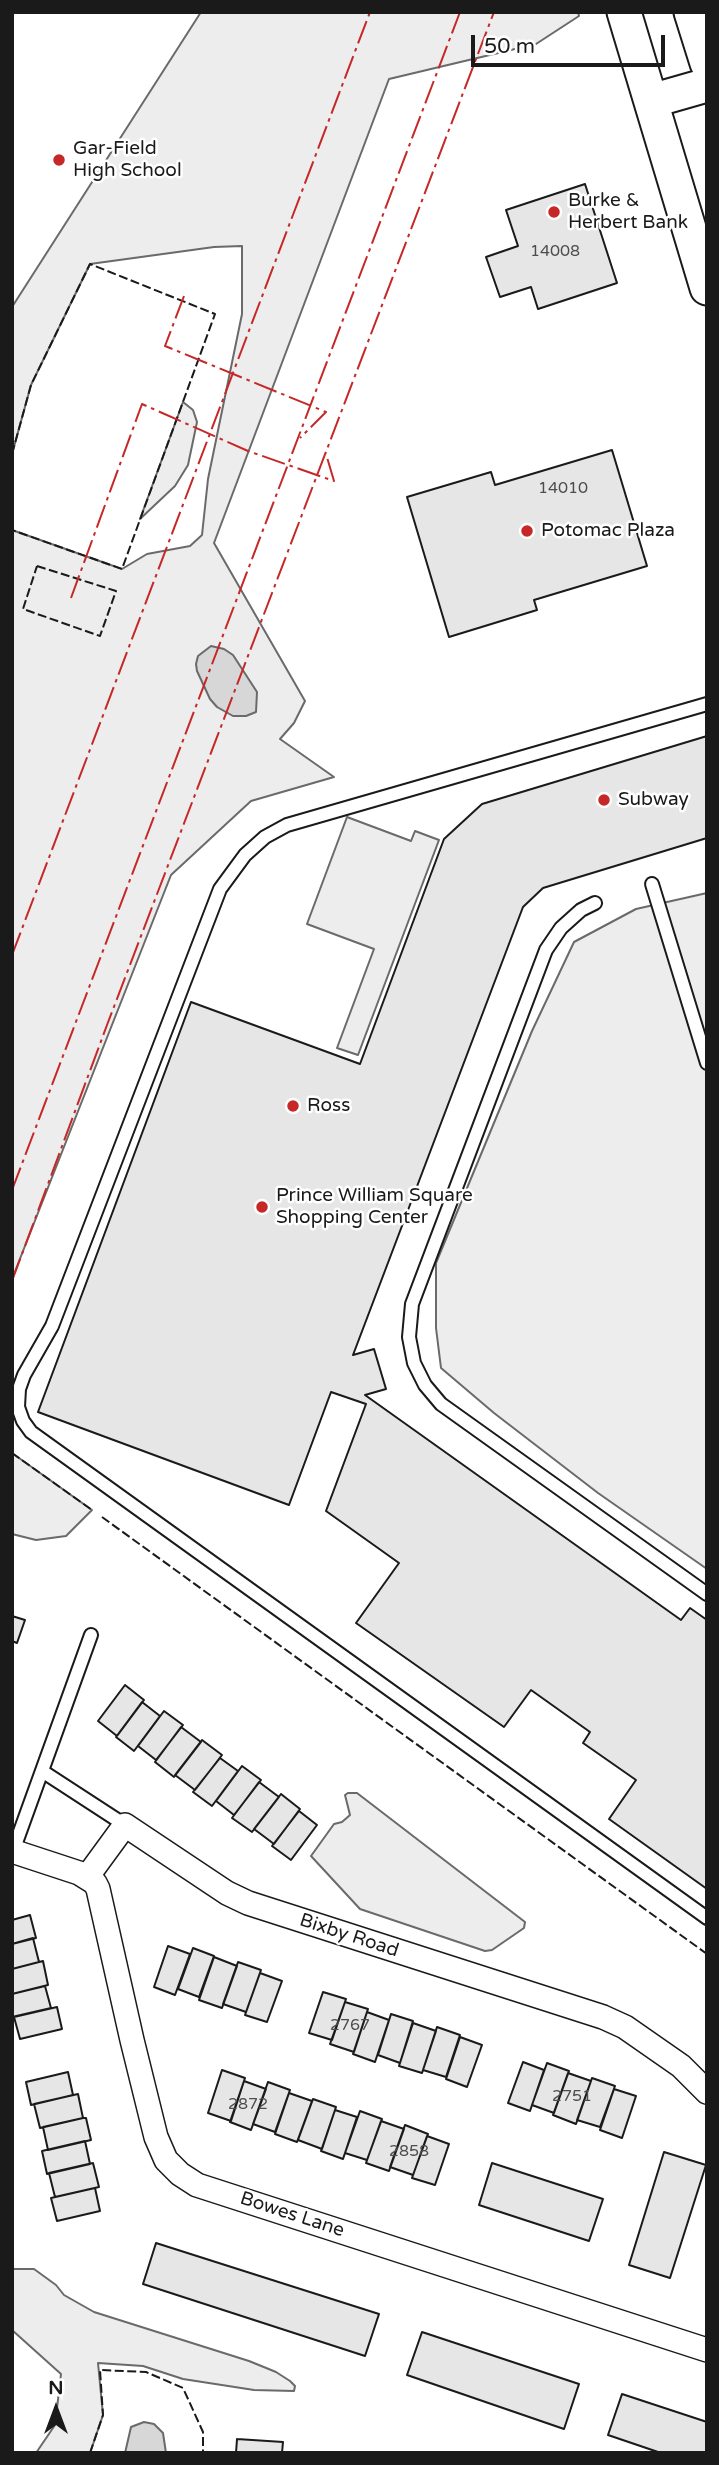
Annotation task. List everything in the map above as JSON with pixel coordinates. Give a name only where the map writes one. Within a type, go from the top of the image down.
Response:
[{"type":"main road","points":[[624,12],[707,288]]},
{"type":"main road","points":[[691,12],[707,63]]},
{"type":"main road","points":[[651,101],[707,85]]},
{"type":"street","points":[[13,1851],[87,1877],[125,1825]]},
{"type":"street","name":"Bixby Road","points":[[125,1825],[227,1893],[248,1902],[603,2017],[625,2027],[681,2067],[707,2092]]},
{"type":"street","name":"Bowes Lane","points":[[87,1877],[98,1889],[131,2040],[156,2137],[166,2160],[180,2174],[210,2189],[707,2350]]},
{"type":"lane","points":[[707,704],[287,825],[265,837],[245,855],[220,889],[52,1326],[24,1375],[19,1389],[18,1407],[31,1432],[707,1917]]},
{"type":"lane","points":[[652,884],[707,1063]]},
{"type":"lane","points":[[595,903],[561,928],[546,950],[412,1304],[409,1338],[414,1363],[425,1385],[441,1404],[707,1594]]},
{"type":"lane","points":[[13,1851],[91,1635]]},
{"type":"lane","points":[[42,1771],[125,1825]]},
{"type":"shaded area","points":[[201,12],[578,12],[579,16],[536,44],[389,79],[214,543],[305,701],[294,723],[280,739],[334,777],[251,801],[171,875],[12,1279],[12,530],[122,569],[147,554],[190,546],[202,535],[208,479],[242,314],[242,246],[214,247],[90,264],[31,385],[12,454],[12,307]]},
{"type":"shaded area","points":[[183,402],[193,410],[197,422],[188,465],[175,486],[140,519]]},
{"type":"shaded area","points":[[211,646],[224,649],[233,655],[257,692],[256,712],[246,716],[233,716],[217,707],[210,699],[196,664],[198,656]]},
{"type":"shaded area","points":[[347,817],[411,841],[415,831],[439,840],[358,1055],[337,1048],[374,949],[307,924]]},
{"type":"shaded area","points":[[707,893],[707,1569],[598,1493],[494,1413],[441,1368],[436,1328],[436,1263],[532,1031],[574,942],[636,909]]},
{"type":"shaded area","points":[[12,1453],[92,1510],[66,1536],[36,1540],[12,1534]]},
{"type":"shaded area","points":[[357,1793],[525,1922],[524,1928],[492,1950],[485,1951],[360,1909],[311,1856],[334,1824],[342,1822],[350,1815],[345,1795]]},
{"type":"shaded area","points":[[12,2269],[34,2269],[56,2285],[64,2295],[94,2312],[276,2372],[295,2386],[294,2391],[254,2390],[183,2379],[143,2366],[98,2363],[103,2415],[90,2453],[36,2453],[55,2425],[61,2374],[12,2330]]},
{"type":"shaded area","points":[[144,2422],[154,2424],[163,2433],[166,2453],[125,2453],[131,2427]]},
{"type":"building","points":[[585,184],[617,283],[538,309],[531,287],[500,297],[486,257],[518,246],[506,210]]},
{"type":"building","name":"Potomac Plaza","points":[[612,450],[647,566],[534,600],[537,610],[449,637],[407,497],[491,472],[495,485]]},
{"type":"building","name":"Prince William Square Shopping Center","points":[[707,736],[707,838],[543,888],[523,907],[353,1355],[374,1349],[386,1389],[365,1395],[681,1620],[690,1608],[707,1620],[707,1889],[609,1819],[636,1780],[583,1743],[590,1732],[531,1690],[504,1727],[356,1623],[399,1563],[326,1511],[366,1404],[331,1392],[289,1505],[38,1412],[191,1002],[360,1064],[444,839],[482,804]]},
{"type":"building","points":[[12,1616],[25,1620],[17,1643],[12,1641]]},
{"type":"building","points":[[125,1685],[144,1700],[117,1736],[98,1721]]},
{"type":"building","points":[[142,1702],[160,1716],[134,1751],[116,1737]]},
{"type":"building","points":[[164,1711],[183,1725],[156,1760],[138,1746]]},
{"type":"building","points":[[181,1727],[201,1742],[174,1777],[155,1762]]},
{"type":"building","points":[[202,1740],[222,1755],[195,1790],[175,1775]]},
{"type":"building","points":[[220,1758],[238,1771],[212,1806],[193,1792]]},
{"type":"building","points":[[242,1766],[261,1780],[234,1815],[216,1801]]},
{"type":"building","points":[[259,1782],[279,1797],[252,1832],[232,1818]]},
{"type":"building","points":[[281,1794],[300,1809],[274,1844],[254,1829]]},
{"type":"building","points":[[299,1811],[317,1825],[291,1860],[272,1846]]},
{"type":"building","points":[[30,1915],[36,1938],[12,1944],[12,1920]]},
{"type":"building","points":[[33,1938],[39,1962],[12,1969],[12,1944]]},
{"type":"building","points":[[168,1946],[190,1954],[175,1995],[154,1987]]},
{"type":"building","points":[[193,1948],[214,1956],[199,1997],[178,1989]]},
{"type":"building","points":[[214,1957],[237,1966],[222,2008],[199,2000]]},
{"type":"building","points":[[43,1961],[48,1985],[12,1994],[12,1969]]},
{"type":"building","points":[[238,1962],[261,1970],[246,2012],[223,2004]]},
{"type":"building","points":[[260,1973],[282,1981],[267,2022],[245,2015]]},
{"type":"building","points":[[45,1986],[51,2008],[12,2017],[12,1994]]},
{"type":"building","points":[[323,1992],[346,1999],[332,2040],[309,2033]]},
{"type":"building","points":[[345,2002],[368,2009],[354,2052],[330,2044]]},
{"type":"building","points":[[57,2007],[62,2029],[20,2039],[14,2017]]},
{"type":"building","points":[[367,2012],[389,2020],[375,2062],[353,2054]]},
{"type":"building","points":[[391,2014],[413,2021],[400,2063],[378,2055]]},
{"type":"building","points":[[413,2023],[436,2031],[422,2073],[399,2066]]},
{"type":"building","points":[[437,2027],[460,2035],[446,2077],[423,2070]]},
{"type":"building","points":[[460,2037],[482,2045],[467,2087],[446,2079]]},
{"type":"building","points":[[523,2062],[544,2070],[530,2111],[508,2103]]},
{"type":"building","points":[[547,2063],[569,2071],[554,2113],[532,2105]]},
{"type":"building","points":[[222,2070],[245,2078],[231,2121],[208,2113]]},
{"type":"building","points":[[68,2072],[73,2095],[31,2105],[26,2082]]},
{"type":"building","points":[[568,2073],[591,2081],[576,2124],[553,2115]]},
{"type":"building","points":[[592,2078],[615,2086],[600,2127],[577,2120]]},
{"type":"building","points":[[244,2081],[266,2089],[251,2130],[230,2122]]},
{"type":"building","points":[[268,2082],[290,2090],[275,2132],[253,2124]]},
{"type":"building","points":[[614,2089],[636,2096],[622,2138],[600,2130]]},
{"type":"building","points":[[289,2093],[312,2101],[297,2142],[275,2134]]},
{"type":"building","points":[[78,2094],[83,2118],[40,2128],[34,2104]]},
{"type":"building","points":[[313,2099],[336,2107],[322,2149],[298,2140]]},
{"type":"building","points":[[335,2110],[357,2117],[343,2159],[321,2151]]},
{"type":"building","points":[[360,2111],[382,2119],[367,2160],[345,2153]]},
{"type":"building","points":[[86,2118],[91,2140],[48,2150],[43,2127]]},
{"type":"building","points":[[381,2121],[404,2129],[389,2171],[366,2163]]},
{"type":"building","points":[[405,2125],[428,2134],[413,2175],[390,2167]]},
{"type":"building","points":[[427,2136],[449,2144],[435,2185],[412,2178]]},
{"type":"building","points":[[85,2141],[90,2164],[47,2174],[42,2151]]},
{"type":"building","points":[[664,2152],[706,2165],[670,2278],[629,2265]]},
{"type":"building","points":[[93,2163],[99,2187],[55,2197],[49,2173]]},
{"type":"building","points":[[492,2163],[603,2199],[589,2241],[479,2205]]},
{"type":"building","points":[[95,2188],[100,2211],[57,2221],[51,2198]]},
{"type":"building","points":[[156,2243],[379,2314],[365,2356],[143,2284]]},
{"type":"building","points":[[422,2332],[579,2384],[564,2429],[407,2375]]},
{"type":"building","points":[[622,2394],[707,2422],[707,2453],[661,2453],[608,2435]]},
{"type":"building","points":[[237,2439],[283,2442],[282,2453],[236,2453]]},
{"type":"fence","points":[[12,454],[31,385],[90,264],[215,314],[122,569],[12,530]]},
{"type":"fence","points":[[37,566],[116,591],[100,636],[23,609],[37,566]]},
{"type":"fence","points":[[12,1453],[92,1510]]},
{"type":"fence","points":[[102,1517],[707,1954]]},
{"type":"fence","points":[[90,2453],[103,2415],[100,2370],[146,2372],[183,2388],[203,2432],[203,2453]]},
{"type":"power","points":[[12,955],[370,12]]},
{"type":"power","points":[[12,1190],[460,12]]},
{"type":"power","points":[[12,1281],[494,12]]},
{"type":"power","points":[[184,296],[165,346],[326,412],[300,438]]},
{"type":"power","points":[[71,598],[142,404],[248,451],[334,481],[326,454]]},
{"type":"place","name":"Gar-Field High School","points":[[59,160]]},
{"type":"place","name":"Burke & Herbert Bank","points":[[554,212]]},
{"type":"place","name":"Potomac Plaza","points":[[527,531]]},
{"type":"place","name":"Subway","points":[[604,800]]},
{"type":"place","name":"Ross","points":[[293,1106]]},
{"type":"place","name":"Prince William Square Shopping Center","points":[[262,1207]]}]
